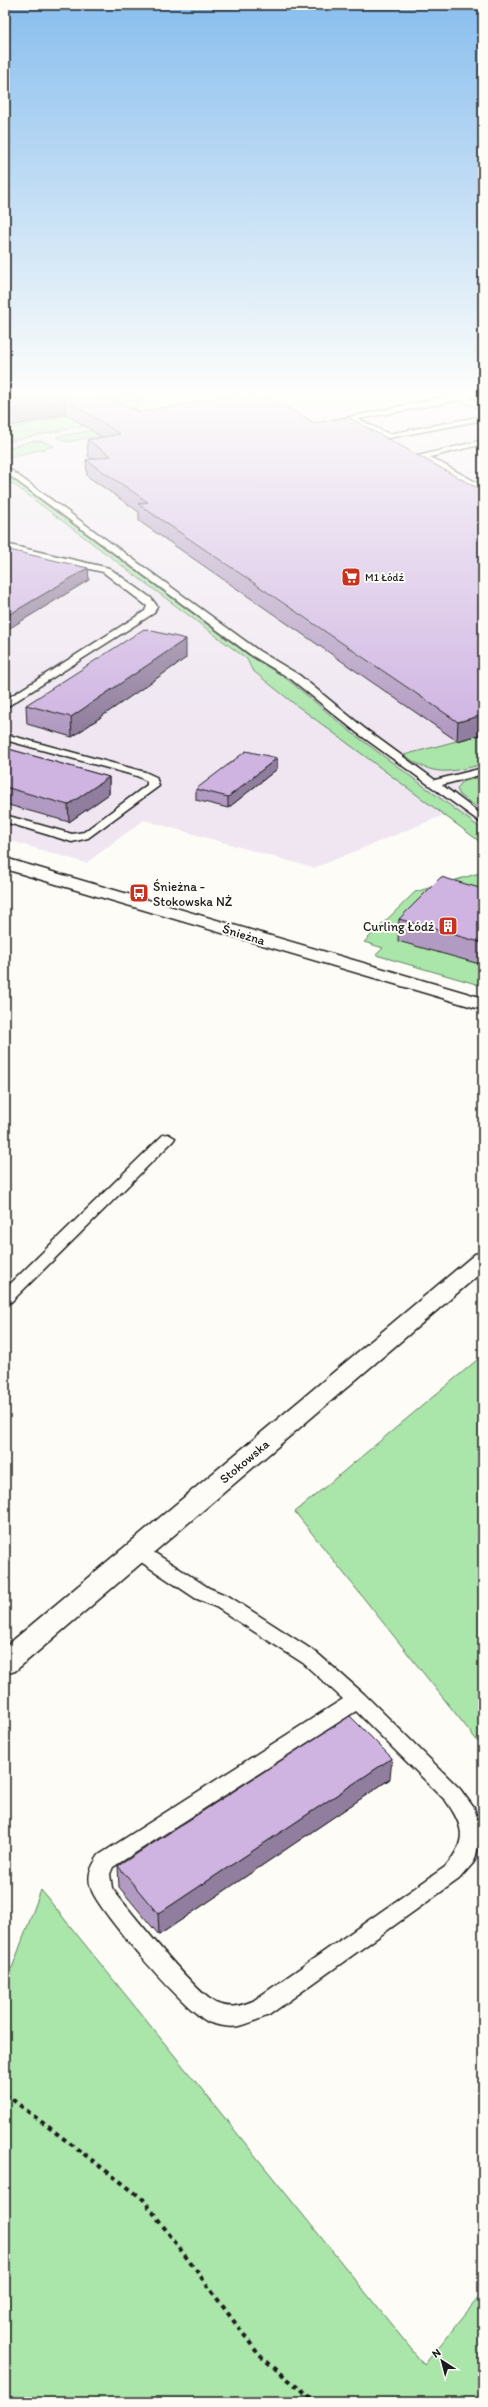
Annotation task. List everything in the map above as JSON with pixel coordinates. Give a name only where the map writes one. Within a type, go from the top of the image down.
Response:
[{"type":"street","name":"Śnieżna","points":[[5,863],[483,1004]]},
{"type":"street","name":"Stokowska","points":[[5,1663],[480,1265]]},
{"type":"lane","points":[[54,504],[255,653],[295,678],[360,730],[483,821]]},
{"type":"lane","points":[[5,547],[106,570],[148,600],[152,606],[149,613],[5,705]]},
{"type":"lane","points":[[5,737],[141,774],[152,779],[153,786],[88,835],[72,838],[5,818]]},
{"type":"lane","points":[[433,784],[483,771]]},
{"type":"lane","points":[[5,1298],[168,1138]]},
{"type":"lane","points":[[138,1551],[202,1593],[223,1602],[310,1658],[357,1700],[453,1795],[467,1814],[472,1833],[467,1856],[452,1873],[261,2008],[235,2018],[211,2013],[190,1996],[109,1902],[102,1890],[99,1873],[106,1861],[357,1700]]},
{"type":"path","points":[[5,2094],[143,2199],[259,2355],[315,2402]]},
{"type":"shaded area","points":[[5,504],[483,504],[483,835],[252,670],[444,815],[314,868],[144,820],[86,863],[5,839]]},
{"type":"green space","points":[[40,504],[46,504],[247,654],[287,679],[351,732],[483,830],[483,844],[292,702],[252,670],[247,659]]},
{"type":"green space","points":[[483,734],[483,764],[451,771],[433,770],[424,767],[404,755]]},
{"type":"green space","points":[[483,776],[483,812],[460,795],[457,789],[462,782]]},
{"type":"green space","points":[[483,872],[483,986],[376,955],[383,948],[364,942],[415,892]]},
{"type":"green space","points":[[483,1355],[483,1748],[295,1512]]},
{"type":"green space","points":[[41,1890],[424,2365],[483,2292],[483,2402],[5,2402],[5,2081],[8,2079],[5,2077],[5,1970],[12,1968]]},
{"type":"building","points":[[138,504],[483,504],[483,715],[458,722]]},
{"type":"building","points":[[5,549],[88,568],[5,617]]},
{"type":"building","points":[[144,629],[186,639],[71,717],[26,705]]},
{"type":"building","points":[[5,748],[109,777],[68,805],[5,787]]},
{"type":"building","points":[[246,751],[277,758],[228,797],[196,789]]},
{"type":"building","points":[[441,877],[483,889],[483,943],[399,919]]},
{"type":"building","points":[[350,1716],[392,1758],[158,1914],[118,1866]]},
{"type":"place","name":"M1 Łódź","points":[[351,577]]},
{"type":"place","name":"Śnieżna - Stokowska NŻ","points":[[139,893]]},
{"type":"place","name":"Curling Łódź","points":[[448,926]]}]
